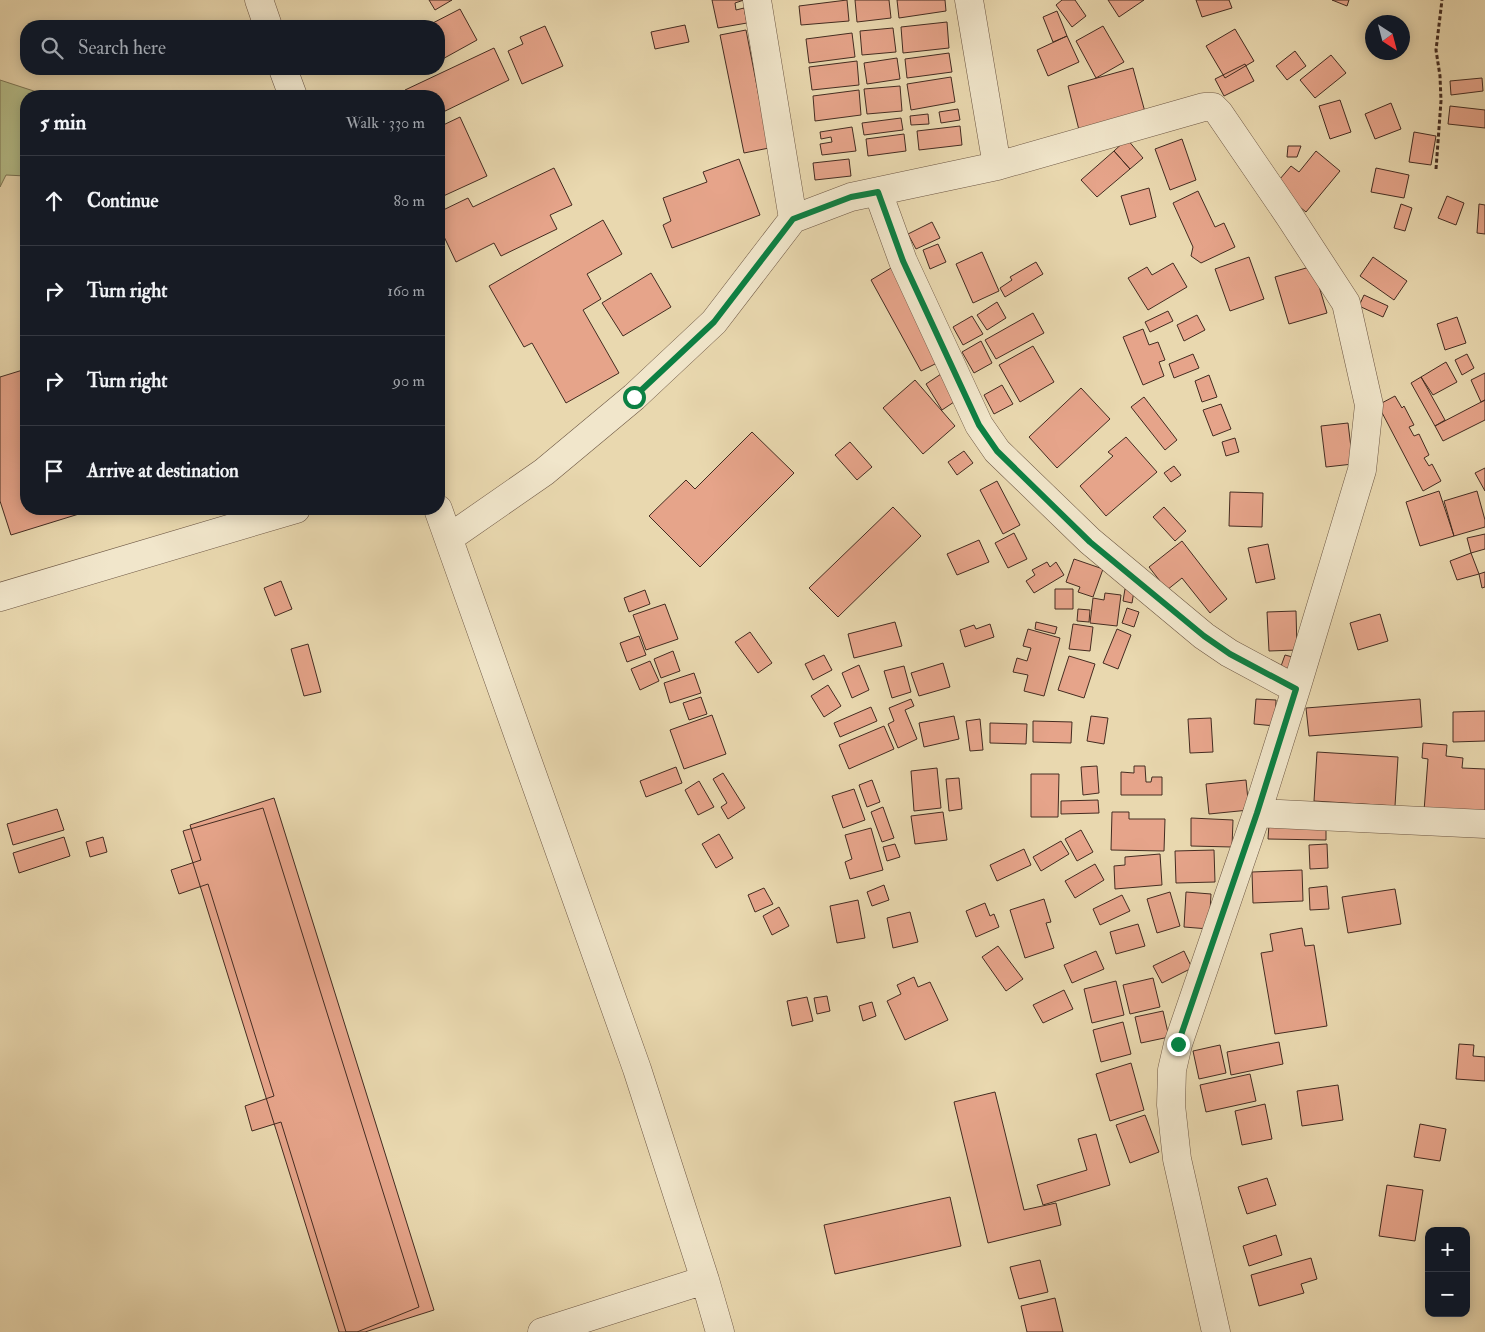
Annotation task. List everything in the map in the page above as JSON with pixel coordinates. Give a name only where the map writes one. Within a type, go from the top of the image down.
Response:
[{"type":"street","points":[[259,0],[266,20]]},
{"type":"street","points":[[757,0],[793,219]]},
{"type":"street","points":[[969,0],[997,166]]},
{"type":"street","points":[[285,75],[291,90]]},
{"type":"street","points":[[449,538],[544,472],[634,397],[714,322],[793,219],[851,197],[997,166],[1204,106],[1213,107],[1219,113],[1285,209],[1346,303],[1369,405],[1362,470],[1257,813],[1178,1044],[1172,1070],[1171,1105],[1177,1159],[1216,1332]]},
{"type":"street","points":[[878,192],[903,261],[979,425],[997,451],[1090,542],[1204,636],[1230,654],[1296,689]]},
{"type":"street","points":[[0,597],[276,515]]},
{"type":"street","points":[[440,515],[637,1069],[720,1332]]},
{"type":"street","points":[[1257,813],[1485,824]]},
{"type":"street","points":[[542,1332],[705,1280]]},
{"type":"path","points":[[1436,169],[1442,102],[1436,50],[1442,0]]},
{"type":"green space","points":[[0,80],[31,90],[20,90],[20,176],[6,175],[0,187]]},
{"type":"building","points":[[429,0],[452,0],[435,10]]},
{"type":"building","points":[[712,0],[744,0],[735,3],[736,10],[744,8],[747,23],[718,28]]},
{"type":"building","points":[[847,0],[849,21],[801,25],[799,6]]},
{"type":"building","points":[[855,0],[889,0],[891,18],[857,22]]},
{"type":"building","points":[[897,0],[945,0],[946,11],[899,18]]},
{"type":"building","points":[[1062,0],[1075,0],[1086,16],[1072,27],[1056,5]]},
{"type":"building","points":[[1108,0],[1144,0],[1119,17]]},
{"type":"building","points":[[1196,0],[1229,0],[1232,8],[1202,17]]},
{"type":"building","points":[[1332,0],[1349,0],[1347,6]]},
{"type":"building","points":[[460,9],[477,40],[445,58],[445,20],[439,20]]},
{"type":"building","points":[[1057,11],[1067,36],[1053,42],[1043,17]]},
{"type":"building","points":[[947,22],[949,48],[903,53],[901,27]]},
{"type":"building","points":[[685,25],[689,42],[655,49],[651,32]]},
{"type":"building","points":[[545,26],[563,66],[522,84],[508,51],[523,44],[520,37]]},
{"type":"building","points":[[1103,26],[1124,62],[1096,78],[1076,41]]},
{"type":"building","points":[[893,28],[896,52],[862,55],[860,31]]},
{"type":"building","points":[[1235,29],[1254,61],[1225,78],[1206,46]]},
{"type":"building","points":[[746,30],[769,148],[744,153],[720,35]]},
{"type":"building","points":[[852,33],[855,57],[809,63],[806,39]]},
{"type":"building","points":[[1067,36],[1079,62],[1048,76],[1037,50]]},
{"type":"building","points":[[494,48],[509,80],[445,111],[445,90],[405,90],[437,75],[445,75],[445,71]]},
{"type":"building","points":[[1295,51],[1306,66],[1287,80],[1276,66]]},
{"type":"building","points":[[949,53],[952,72],[907,78],[905,59]]},
{"type":"building","points":[[1331,55],[1346,73],[1315,98],[1300,80]]},
{"type":"building","points":[[897,58],[900,79],[867,84],[864,63]]},
{"type":"building","points":[[857,61],[859,85],[812,90],[809,67]]},
{"type":"building","points":[[1245,64],[1254,81],[1224,96],[1215,79]]},
{"type":"building","points":[[1133,68],[1145,112],[1079,130],[1068,86]]},
{"type":"building","points":[[951,77],[955,102],[911,110],[907,84]]},
{"type":"building","points":[[1482,78],[1483,91],[1451,95],[1450,81]]},
{"type":"building","points":[[900,86],[902,111],[867,114],[864,89]]},
{"type":"building","points":[[859,90],[861,115],[815,121],[813,96]]},
{"type":"building","points":[[1340,100],[1351,132],[1330,139],[1319,106]]},
{"type":"building","points":[[1391,103],[1401,129],[1375,139],[1365,114]]},
{"type":"building","points":[[1450,106],[1485,110],[1485,128],[1448,124]]},
{"type":"building","points":[[958,109],[960,120],[941,123],[939,112]]},
{"type":"building","points":[[928,114],[929,124],[911,125],[910,116]]},
{"type":"building","points":[[460,117],[487,176],[445,195],[445,124]]},
{"type":"building","points":[[901,118],[903,130],[864,135],[862,123]]},
{"type":"building","points":[[960,126],[962,145],[919,150],[917,131]]},
{"type":"building","points":[[852,127],[856,151],[822,155],[820,144],[832,142],[831,137],[821,139],[820,132]]},
{"type":"building","points":[[1414,132],[1436,136],[1431,165],[1409,162]]},
{"type":"building","points":[[904,134],[906,151],[868,156],[866,139]]},
{"type":"building","points":[[1127,139],[1143,158],[1130,169],[1114,151]]},
{"type":"building","points":[[1182,139],[1196,180],[1170,190],[1155,149]]},
{"type":"building","points":[[1288,146],[1301,146],[1297,157],[1287,157]]},
{"type":"building","points":[[1114,151],[1130,169],[1097,197],[1081,180]]},
{"type":"building","points":[[1316,151],[1340,171],[1306,212],[1274,186],[1291,166],[1299,172]]},
{"type":"building","points":[[739,159],[760,215],[672,248],[663,225],[671,221],[663,198],[707,182],[703,172]]},
{"type":"building","points":[[849,159],[851,176],[815,180],[813,163]]},
{"type":"building","points":[[554,168],[572,205],[550,215],[557,229],[501,256],[494,243],[456,262],[445,239],[445,209],[468,198],[473,207]]},
{"type":"building","points":[[1376,168],[1409,175],[1404,198],[1371,192]]},
{"type":"building","points":[[1149,188],[1156,217],[1130,225],[1121,196]]},
{"type":"building","points":[[1198,191],[1215,227],[1224,223],[1235,247],[1201,263],[1191,256],[1193,247],[1173,203]]},
{"type":"building","points":[[1447,196],[1464,203],[1456,225],[1438,218]]},
{"type":"building","points":[[1401,204],[1412,208],[1405,231],[1394,228]]},
{"type":"building","points":[[1479,204],[1485,205],[1485,234],[1477,233]]},
{"type":"building","points":[[603,220],[622,254],[587,274],[601,299],[583,310],[619,373],[566,403],[532,343],[524,347],[489,286]]},
{"type":"building","points":[[932,222],[940,238],[916,249],[908,234]]},
{"type":"building","points":[[938,244],[946,262],[930,269],[923,250]]},
{"type":"building","points":[[982,252],[999,291],[973,303],[956,264]]},
{"type":"building","points":[[1249,257],[1264,299],[1230,311],[1215,269]]},
{"type":"building","points":[[1373,257],[1407,281],[1394,300],[1360,276]]},
{"type":"building","points":[[1036,262],[1043,274],[1005,297],[1000,288],[1012,280],[1010,277]]},
{"type":"building","points":[[1173,263],[1187,287],[1148,310],[1128,278],[1147,267],[1152,275]]},
{"type":"building","points":[[1313,266],[1327,313],[1289,324],[1275,277]]},
{"type":"building","points":[[891,268],[941,361],[921,371],[871,280]]},
{"type":"building","points":[[651,273],[671,307],[623,336],[602,303]]},
{"type":"building","points":[[1364,295],[1388,306],[1383,317],[1359,306]]},
{"type":"building","points":[[997,302],[1006,318],[987,330],[977,315]]},
{"type":"building","points":[[1168,311],[1173,321],[1150,332],[1145,322]]},
{"type":"building","points":[[1033,313],[1044,333],[996,359],[985,340]]},
{"type":"building","points":[[1197,315],[1205,330],[1184,341],[1177,325]]},
{"type":"building","points":[[972,316],[983,334],[963,345],[953,327]]},
{"type":"building","points":[[1457,317],[1466,343],[1445,350],[1437,324]]},
{"type":"building","points":[[1143,329],[1149,345],[1158,342],[1165,360],[1159,362],[1164,376],[1143,385],[1123,337]]},
{"type":"building","points":[[981,341],[992,363],[974,373],[962,352]]},
{"type":"building","points":[[1033,346],[1054,382],[1020,402],[999,365]]},
{"type":"building","points":[[1193,354],[1199,368],[1174,378],[1169,364]]},
{"type":"building","points":[[1467,354],[1474,368],[1462,375],[1455,360]]},
{"type":"building","points":[[1446,362],[1457,382],[1433,395],[1421,377]]},
{"type":"building","points":[[20,371],[20,515],[76,515],[11,535],[0,501],[0,377]]},
{"type":"building","points":[[1485,373],[1485,400],[1481,402],[1471,380]]},
{"type":"building","points":[[941,374],[957,400],[942,410],[926,384]]},
{"type":"building","points":[[1209,375],[1217,397],[1202,402],[1195,381]]},
{"type":"building","points":[[1421,377],[1445,420],[1435,426],[1411,383]]},
{"type":"building","points":[[915,380],[955,426],[923,454],[883,408]]},
{"type":"building","points":[[1002,385],[1013,404],[994,414],[984,395]]},
{"type":"building","points":[[1081,388],[1110,419],[1057,468],[1029,437]]},
{"type":"building","points":[[1395,396],[1402,408],[1404,406],[1414,425],[1409,427],[1414,436],[1419,434],[1429,455],[1424,458],[1429,466],[1432,464],[1441,481],[1423,491],[1378,405]]},
{"type":"building","points":[[1144,397],[1177,440],[1165,450],[1131,407]]},
{"type":"building","points":[[1485,400],[1485,420],[1443,441],[1435,426]]},
{"type":"building","points":[[1221,404],[1231,429],[1213,436],[1203,410]]},
{"type":"building","points":[[1348,423],[1353,464],[1326,467],[1321,426]]},
{"type":"building","points":[[752,432],[794,473],[700,567],[649,516],[686,480],[695,489]]},
{"type":"building","points":[[1126,437],[1157,472],[1106,516],[1080,486],[1113,456],[1108,452]]},
{"type":"building","points":[[1235,438],[1239,452],[1226,456],[1222,442]]},
{"type":"building","points":[[850,442],[872,467],[857,480],[835,455]]},
{"type":"building","points":[[964,451],[973,463],[957,475],[948,462]]},
{"type":"building","points":[[1174,466],[1181,475],[1171,482],[1164,473]]},
{"type":"building","points":[[1485,468],[1485,491],[1475,473]]},
{"type":"building","points":[[997,481],[1020,525],[1003,534],[980,490]]},
{"type":"building","points":[[1439,491],[1454,536],[1420,546],[1406,502]]},
{"type":"building","points":[[1477,491],[1485,520],[1485,527],[1454,536],[1444,501]]},
{"type":"building","points":[[1230,492],[1263,493],[1262,527],[1229,526]]},
{"type":"building","points":[[893,507],[921,536],[838,617],[809,588]]},
{"type":"building","points":[[1164,507],[1186,531],[1175,541],[1153,517]]},
{"type":"building","points":[[1014,533],[1027,559],[1008,568],[995,543]]},
{"type":"building","points":[[1485,534],[1485,549],[1471,553],[1467,538]]},
{"type":"building","points":[[979,540],[989,562],[957,575],[947,554]]},
{"type":"building","points":[[1182,541],[1227,599],[1210,613],[1182,578],[1167,590],[1149,567]]},
{"type":"building","points":[[1268,544],[1275,579],[1256,583],[1248,548]]},
{"type":"building","points":[[1471,553],[1479,574],[1457,580],[1450,561]]},
{"type":"building","points":[[1074,559],[1103,569],[1093,597],[1078,592],[1080,587],[1066,582]]},
{"type":"building","points":[[1047,562],[1050,567],[1056,562],[1064,575],[1034,593],[1026,581],[1035,575],[1032,570]]},
{"type":"building","points":[[1485,572],[1485,587],[1482,588],[1479,574]]},
{"type":"building","points":[[281,581],[292,609],[275,616],[264,588]]},
{"type":"building","points":[[1055,589],[1073,589],[1073,609],[1055,609]]},
{"type":"building","points":[[1125,589],[1134,591],[1132,603],[1123,601]]},
{"type":"building","points":[[645,590],[650,604],[629,612],[624,598]]},
{"type":"building","points":[[1105,593],[1121,595],[1117,626],[1090,623],[1093,598],[1104,600]]},
{"type":"building","points":[[665,604],[678,639],[646,650],[633,615]]},
{"type":"building","points":[[1127,608],[1139,612],[1134,627],[1122,623]]},
{"type":"building","points":[[1078,609],[1090,610],[1089,622],[1077,621]]},
{"type":"building","points":[[1296,611],[1297,650],[1269,651],[1267,612]]},
{"type":"building","points":[[1380,614],[1388,641],[1358,650],[1350,623]]},
{"type":"building","points":[[895,622],[902,646],[854,658],[848,634]]},
{"type":"building","points":[[1036,622],[1057,627],[1055,634],[1035,629]]},
{"type":"building","points":[[990,624],[994,637],[965,647],[960,630],[974,625],[976,629]]},
{"type":"building","points":[[1073,624],[1093,627],[1090,651],[1069,649]]},
{"type":"building","points":[[1028,629],[1060,638],[1044,696],[1024,691],[1028,675],[1013,672],[1017,658],[1027,661],[1031,648],[1023,646]]},
{"type":"building","points":[[1117,629],[1131,635],[1118,669],[1103,663]]},
{"type":"building","points":[[750,632],[772,663],[758,673],[735,642]]},
{"type":"building","points":[[639,636],[646,655],[627,662],[620,643]]},
{"type":"building","points":[[308,644],[321,692],[304,696],[291,649]]},
{"type":"building","points":[[673,651],[680,671],[661,678],[654,659]]},
{"type":"building","points":[[824,655],[832,670],[813,680],[805,664]]},
{"type":"building","points":[[1285,655],[1300,659],[1295,674],[1280,669]]},
{"type":"building","points":[[1069,656],[1095,664],[1084,698],[1058,690]]},
{"type":"building","points":[[650,661],[659,681],[640,690],[631,669]]},
{"type":"building","points":[[943,663],[950,687],[919,696],[911,673]]},
{"type":"building","points":[[859,665],[869,690],[852,698],[842,673]]},
{"type":"building","points":[[904,666],[911,692],[892,698],[884,671]]},
{"type":"building","points":[[694,673],[701,693],[670,703],[664,683]]},
{"type":"building","points":[[828,685],[841,706],[824,717],[811,696]]},
{"type":"building","points":[[701,697],[707,714],[689,720],[683,703]]},
{"type":"building","points":[[911,699],[914,706],[905,710],[917,739],[898,748],[888,724],[894,721],[889,708]]},
{"type":"building","points":[[1256,699],[1276,700],[1275,726],[1254,724]]},
{"type":"building","points":[[1420,699],[1422,727],[1309,736],[1306,708]]},
{"type":"building","points":[[871,707],[877,721],[840,737],[834,723]]},
{"type":"building","points":[[1485,711],[1485,741],[1453,742],[1453,712]]},
{"type":"building","points":[[712,715],[726,754],[684,769],[670,730]]},
{"type":"building","points":[[954,716],[959,739],[924,747],[919,723]]},
{"type":"building","points":[[1091,716],[1108,718],[1104,744],[1087,741]]},
{"type":"building","points":[[1211,718],[1213,752],[1190,753],[1188,719]]},
{"type":"building","points":[[980,719],[983,750],[970,751],[966,721]]},
{"type":"building","points":[[1033,721],[1072,722],[1071,743],[1033,742]]},
{"type":"building","points":[[990,723],[1027,724],[1026,744],[990,743]]},
{"type":"building","points":[[884,726],[894,749],[849,769],[839,745]]},
{"type":"building","points":[[1423,743],[1447,745],[1446,756],[1463,758],[1462,768],[1485,769],[1485,815],[1424,811],[1428,759],[1422,758]]},
{"type":"building","points":[[1317,752],[1398,757],[1395,806],[1314,801]]},
{"type":"building","points":[[1097,766],[1099,793],[1083,795],[1081,767]]},
{"type":"building","points":[[1134,766],[1145,766],[1146,782],[1151,782],[1152,777],[1162,777],[1162,795],[1121,795],[1121,772],[1134,773]]},
{"type":"building","points":[[676,767],[682,783],[646,797],[640,781]]},
{"type":"building","points":[[937,768],[941,808],[914,811],[911,771]]},
{"type":"building","points":[[723,773],[745,808],[728,819],[721,807],[727,803],[713,779]]},
{"type":"building","points":[[1031,774],[1059,774],[1058,817],[1031,817]]},
{"type":"building","points":[[959,778],[962,809],[949,811],[946,779]]},
{"type":"building","points":[[872,780],[880,802],[867,807],[859,785]]},
{"type":"building","points":[[1246,780],[1249,810],[1209,814],[1206,784]]},
{"type":"building","points":[[699,781],[714,807],[698,815],[685,790]]},
{"type":"building","points":[[854,789],[865,820],[843,828],[832,796]]},
{"type":"building","points":[[274,798],[434,1310],[365,1332],[346,1332],[281,1122],[252,1131],[245,1106],[274,1096],[208,884],[179,894],[171,870],[201,860],[190,825]]},
{"type":"building","points":[[1098,800],[1099,813],[1061,814],[1061,801]]},
{"type":"building","points":[[883,807],[894,838],[882,842],[871,812]]},
{"type":"building","points":[[263,808],[419,1307],[357,1332],[339,1332],[183,831]]},
{"type":"building","points":[[57,809],[64,830],[13,845],[7,824]]},
{"type":"building","points":[[943,812],[947,840],[915,844],[911,816]]},
{"type":"building","points":[[1112,812],[1129,812],[1129,819],[1165,819],[1164,851],[1111,850]]},
{"type":"building","points":[[1191,818],[1233,820],[1232,847],[1191,846]]},
{"type":"building","points":[[1269,824],[1326,825],[1326,840],[1268,839]]},
{"type":"building","points":[[871,828],[883,870],[850,879],[845,862],[852,859],[845,835]]},
{"type":"building","points":[[1081,830],[1093,852],[1077,861],[1065,839]]},
{"type":"building","points":[[719,834],[733,858],[716,868],[702,844]]},
{"type":"building","points":[[64,837],[70,856],[19,873],[13,853]]},
{"type":"building","points":[[103,837],[107,852],[90,857],[86,842]]},
{"type":"building","points":[[1061,841],[1069,854],[1041,871],[1033,857]]},
{"type":"building","points":[[895,844],[900,857],[887,861],[883,847]]},
{"type":"building","points":[[1327,844],[1328,868],[1310,869],[1309,845]]},
{"type":"building","points":[[1024,849],[1031,865],[997,881],[990,865]]},
{"type":"building","points":[[1214,850],[1215,882],[1176,883],[1175,851]]},
{"type":"building","points":[[1160,854],[1162,885],[1115,889],[1114,866],[1125,865],[1125,857]]},
{"type":"building","points":[[1095,864],[1104,880],[1075,898],[1065,881]]},
{"type":"building","points":[[1302,870],[1303,901],[1253,903],[1252,872]]},
{"type":"building","points":[[884,885],[889,900],[872,906],[867,892]]},
{"type":"building","points":[[1327,886],[1329,909],[1310,910],[1309,888]]},
{"type":"building","points":[[764,888],[773,904],[755,912],[748,895]]},
{"type":"building","points":[[1395,889],[1401,924],[1348,933],[1342,897]]},
{"type":"building","points":[[1170,892],[1180,926],[1157,933],[1147,899]]},
{"type":"building","points":[[1186,892],[1211,894],[1209,929],[1184,927]]},
{"type":"building","points":[[1122,895],[1130,911],[1100,925],[1093,909]]},
{"type":"building","points":[[1044,899],[1051,922],[1046,923],[1054,948],[1025,958],[1010,910]]},
{"type":"building","points":[[858,900],[865,938],[837,943],[830,906]]},
{"type":"building","points":[[985,903],[990,916],[994,914],[999,927],[976,937],[966,911]]},
{"type":"building","points":[[779,907],[789,926],[772,935],[763,916]]},
{"type":"building","points":[[910,912],[918,942],[893,948],[887,918]]},
{"type":"building","points":[[1138,924],[1145,946],[1116,954],[1110,932]]},
{"type":"building","points":[[1302,928],[1305,946],[1314,945],[1327,1026],[1275,1034],[1261,953],[1273,951],[1270,934]]},
{"type":"building","points":[[998,946],[1023,979],[1006,991],[982,957]]},
{"type":"building","points":[[1096,951],[1104,969],[1072,983],[1064,965]]},
{"type":"building","points":[[1184,951],[1192,968],[1162,983],[1153,966]]},
{"type":"building","points":[[914,977],[918,987],[930,982],[948,1020],[905,1040],[887,1001],[901,994],[897,985]]},
{"type":"building","points":[[1153,978],[1160,1007],[1130,1014],[1123,985]]},
{"type":"building","points":[[1116,981],[1124,1015],[1092,1023],[1084,989]]},
{"type":"building","points":[[1064,990],[1073,1009],[1043,1023],[1033,1005]]},
{"type":"building","points":[[827,996],[830,1011],[817,1014],[814,998]]},
{"type":"building","points":[[807,997],[813,1021],[792,1026],[787,1001]]},
{"type":"building","points":[[872,1002],[876,1016],[863,1021],[859,1006]]},
{"type":"building","points":[[1163,1011],[1169,1037],[1141,1043],[1135,1017]]},
{"type":"building","points":[[1123,1022],[1131,1054],[1101,1062],[1093,1030]]},
{"type":"building","points":[[1279,1042],[1283,1064],[1231,1075],[1227,1052]]},
{"type":"building","points":[[1459,1044],[1474,1045],[1473,1056],[1485,1057],[1485,1081],[1456,1079]]},
{"type":"building","points":[[1220,1045],[1226,1073],[1199,1079],[1193,1051]]},
{"type":"building","points":[[1131,1063],[1144,1110],[1110,1121],[1096,1074]]},
{"type":"building","points":[[1250,1074],[1256,1101],[1206,1112],[1200,1085]]},
{"type":"building","points":[[1338,1085],[1343,1120],[1302,1126],[1297,1091]]},
{"type":"building","points":[[995,1092],[1024,1210],[1056,1203],[1061,1225],[988,1243],[954,1102]]},
{"type":"building","points":[[1265,1104],[1272,1139],[1242,1145],[1235,1111]]},
{"type":"building","points":[[1145,1115],[1159,1152],[1130,1163],[1116,1125]]},
{"type":"building","points":[[1420,1124],[1446,1129],[1440,1161],[1414,1157]]},
{"type":"building","points":[[1096,1134],[1110,1185],[1043,1205],[1037,1185],[1087,1170],[1078,1139]]},
{"type":"building","points":[[1267,1178],[1276,1205],[1247,1214],[1238,1187]]},
{"type":"building","points":[[1387,1185],[1423,1190],[1415,1241],[1379,1236]]},
{"type":"building","points":[[950,1197],[961,1246],[835,1274],[824,1225]]},
{"type":"building","points":[[1276,1235],[1282,1255],[1249,1266],[1243,1246]]},
{"type":"building","points":[[1311,1258],[1317,1279],[1301,1284],[1304,1293],[1259,1306],[1251,1275]]},
{"type":"building","points":[[1040,1260],[1048,1292],[1019,1299],[1010,1267]]},
{"type":"building","points":[[1055,1298],[1063,1332],[1027,1332],[1021,1306]]},
{"type":"route","points":[[634,397],[714,322],[793,219],[851,197],[878,192],[903,261],[979,425],[997,451],[1090,542],[1204,636],[1230,654],[1296,689],[1257,813],[1178,1044]]}]
